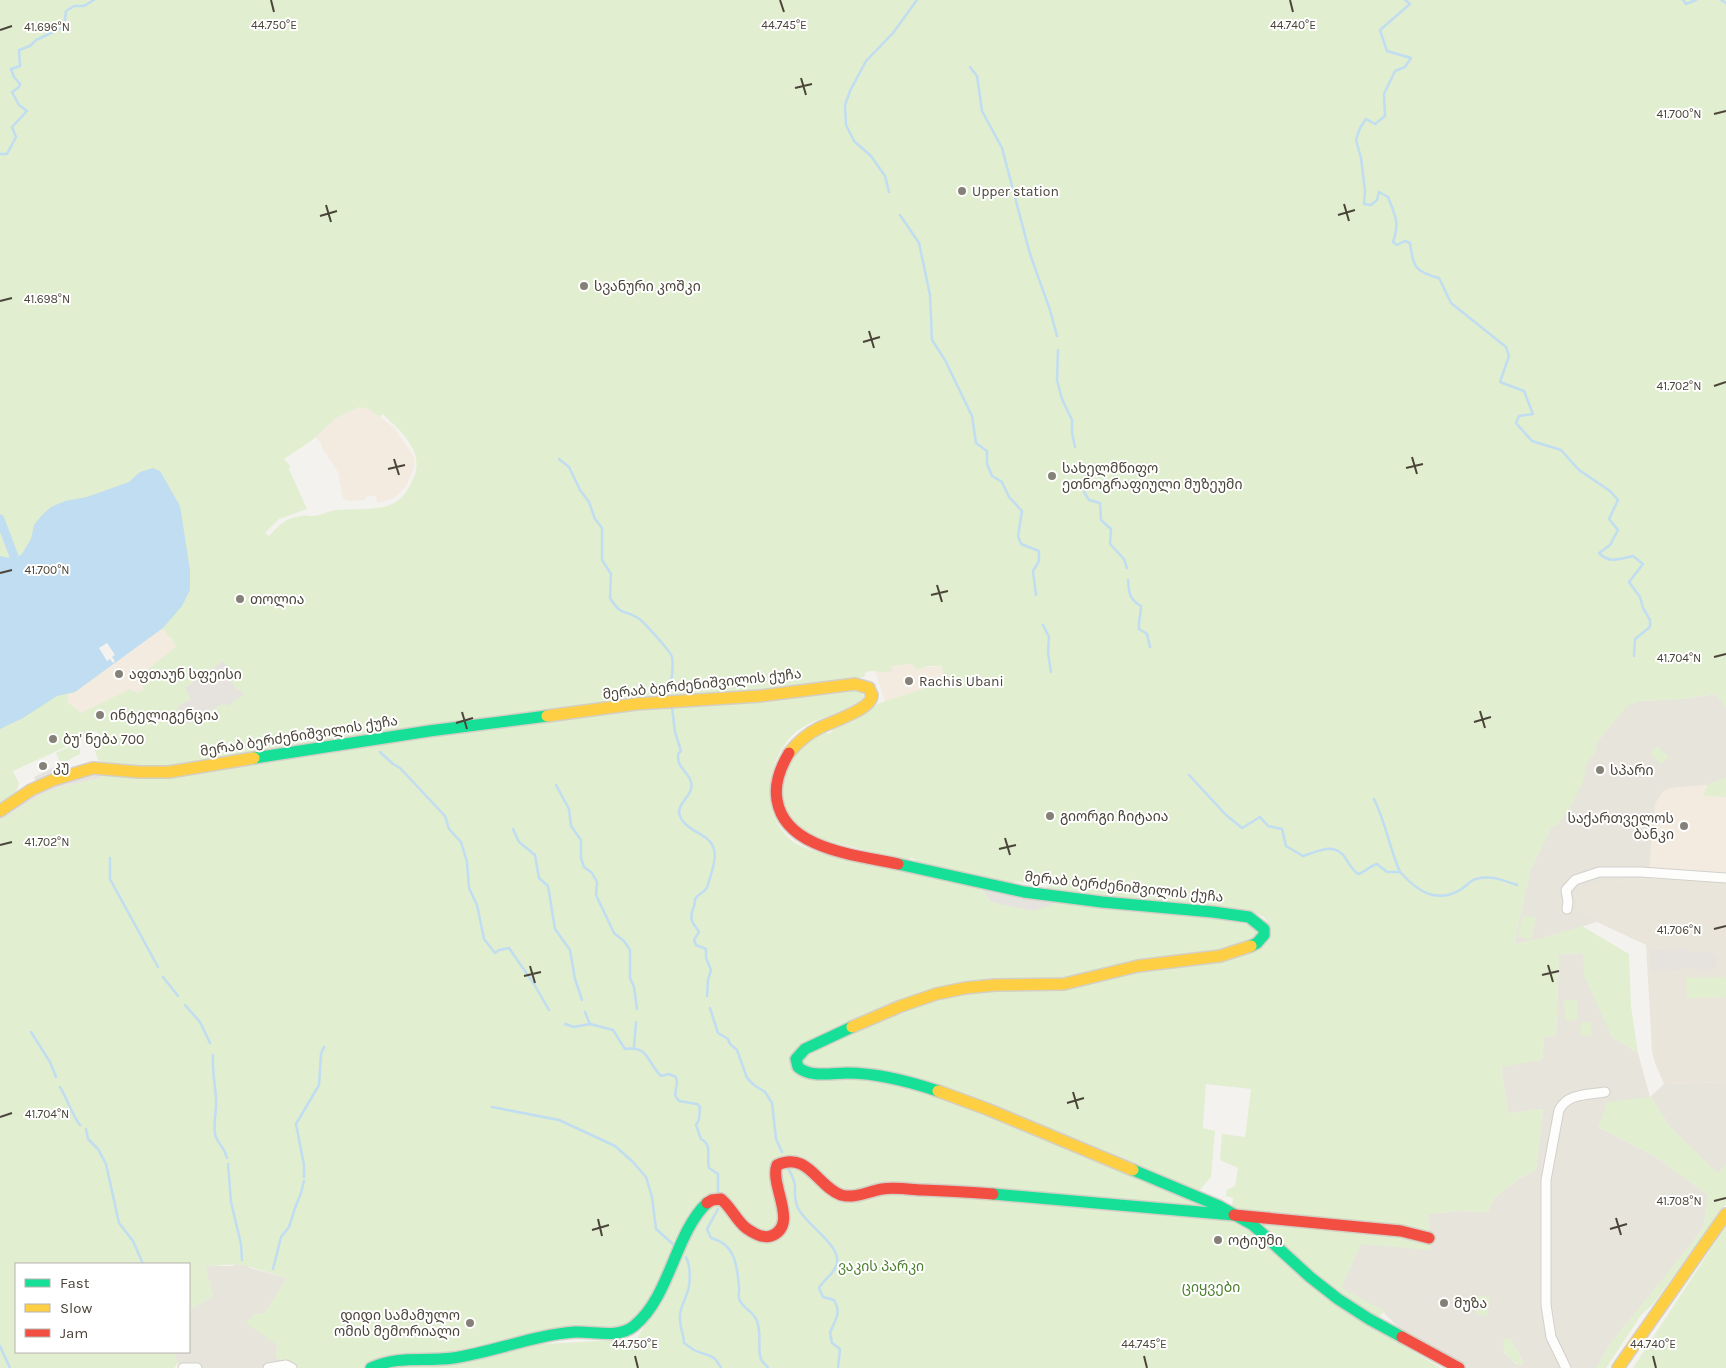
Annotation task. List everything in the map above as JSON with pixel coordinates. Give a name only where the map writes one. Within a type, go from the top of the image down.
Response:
[{"type":"street","name":"მერაბ ბერძენიშვილის ქუჩა","points":[[0,811],[31,790],[53,780],[93,768],[139,772],[169,772],[429,731],[636,704],[760,696],[836,686],[863,685],[871,691],[871,700],[852,714],[807,735],[788,754],[777,776],[776,794],[780,812],[790,828],[805,840],[829,848],[1024,892],[1249,917],[1262,926],[1264,935],[1257,943],[1247,948],[1220,956],[1138,966],[1064,984],[995,985],[965,988],[936,994],[866,1020],[805,1048],[797,1057],[796,1065],[802,1071],[809,1073],[866,1074],[892,1078],[948,1094],[1139,1172],[1234,1214],[1253,1225],[1310,1277],[1338,1299],[1369,1320],[1445,1359],[1458,1368]]},
{"type":"street","points":[[1567,909],[1566,890],[1575,880],[1599,872],[1647,872],[1726,878]]},
{"type":"street","points":[[1566,1368],[1551,1337],[1546,1305],[1546,1180],[1559,1110],[1563,1102],[1571,1097],[1605,1092]]},
{"type":"street","points":[[371,1368],[381,1362],[398,1358],[434,1360],[554,1335],[576,1332],[611,1333],[630,1328],[641,1320],[658,1294],[691,1224],[707,1202],[721,1199],[727,1203],[740,1222],[756,1234],[764,1237],[772,1236],[778,1231],[784,1218],[775,1172],[777,1165],[783,1160],[800,1163],[839,1194],[850,1196],[880,1188],[956,1191],[1234,1214],[1400,1231],[1429,1238]]},
{"type":"street","points":[[1618,1368],[1726,1214]]},
{"type":"street","points":[[268,1368],[286,1365],[292,1368]]},
{"type":"street","points":[[183,1368],[197,1368]]},
{"type":"shaded area","points":[[359,407],[369,409],[393,427],[415,460],[414,468],[406,486],[395,497],[379,503],[376,496],[367,496],[364,500],[349,501],[343,499],[338,472],[322,448],[322,444],[315,437],[336,418]]},
{"type":"shaded area","points":[[163,628],[169,637],[171,636],[177,647],[138,677],[144,689],[138,693],[130,689],[81,713],[68,702],[67,694],[75,692]]},
{"type":"shaded area","points":[[223,661],[229,672],[226,674],[237,690],[239,689],[244,694],[227,706],[224,703],[188,724],[177,707],[191,699],[185,688]]},
{"type":"shaded area","points":[[909,664],[929,667],[942,666],[943,677],[920,690],[885,702],[874,667]]},
{"type":"shaded area","points":[[1716,694],[1726,707],[1726,778],[1707,785],[1671,788],[1648,878],[1598,882],[1576,907],[1597,922],[1540,939],[1514,944],[1530,871],[1553,823],[1598,741],[1627,705],[1640,701],[1682,699]]},
{"type":"shaded area","points":[[67,761],[74,777],[101,772],[101,778],[63,786],[40,795],[0,820],[0,816],[39,789],[34,777]]},
{"type":"shaded area","points":[[1707,785],[1705,796],[1726,797],[1726,874],[1649,869],[1655,804],[1662,792],[1671,788]]},
{"type":"shaded area","points":[[1648,878],[1726,883],[1726,1082],[1664,1084],[1652,1051],[1646,945],[1597,922],[1576,907],[1575,895],[1582,888],[1598,882]]},
{"type":"shaded area","points":[[981,888],[1058,902],[1034,911],[991,902]]},
{"type":"shaded area","points":[[1689,948],[1690,952],[1711,951],[1716,957],[1717,969],[1690,969],[1690,966],[1686,966],[1682,970],[1650,972],[1650,950]]},
{"type":"shaded area","points":[[1583,953],[1612,1037],[1638,1053],[1650,1097],[1664,1084],[1726,1082],[1726,1165],[1718,1174],[1670,1127],[1651,1097],[1598,1127],[1656,1157],[1708,1195],[1704,1225],[1695,1239],[1614,1339],[1596,1368],[1466,1368],[1413,1342],[1385,1312],[1341,1288],[1361,1243],[1430,1249],[1428,1214],[1457,1211],[1488,1212],[1493,1199],[1520,1178],[1536,1170],[1543,1109],[1508,1113],[1501,1066],[1542,1060],[1544,1037],[1556,1035],[1559,954]],"holes":[[[1511,1340],[1523,1361],[1522,1365],[1516,1364],[1504,1352]]]},
{"type":"shaded area","points":[[237,1264],[246,1265],[250,1268],[287,1278],[265,1313],[253,1315],[277,1345],[276,1357],[298,1368],[184,1368],[178,1363],[173,1353],[190,1353],[190,1309],[213,1296],[206,1272],[207,1266],[232,1266]]},
{"type":"green space","points":[[0,0],[1726,0],[1726,707],[1716,694],[1682,699],[1640,701],[1627,706],[1598,741],[1595,752],[1586,765],[1584,779],[1569,810],[1556,826],[1551,827],[1530,871],[1514,944],[1540,939],[1582,926],[1629,954],[1631,1006],[1638,1053],[1612,1037],[1584,976],[1583,953],[1559,954],[1556,1035],[1544,1037],[1542,1060],[1501,1067],[1508,1113],[1543,1109],[1536,1170],[1520,1178],[1493,1199],[1488,1212],[1457,1211],[1428,1214],[1430,1250],[1361,1244],[1341,1288],[1385,1311],[1370,1326],[1441,1368],[298,1368],[276,1357],[277,1345],[246,1323],[253,1315],[265,1313],[287,1278],[241,1265],[207,1266],[206,1272],[213,1296],[190,1309],[190,1263],[15,1263],[15,1353],[173,1353],[178,1363],[174,1368],[0,1368],[0,820],[40,795],[63,786],[101,778],[103,762],[98,760],[93,745],[101,738],[96,731],[79,741],[13,771],[19,783],[15,795],[0,804]],"holes":[[[359,407],[369,409],[380,417],[382,414],[402,433],[413,448],[417,465],[408,489],[402,497],[388,506],[371,509],[336,510],[316,516],[288,519],[269,536],[265,533],[279,519],[307,509],[289,469],[290,466],[284,459],[311,441],[336,418]],[[163,628],[171,637],[176,647],[138,677],[144,689],[138,693],[130,689],[81,713],[68,702],[68,694],[75,692]],[[914,665],[916,670],[928,666],[942,666],[943,677],[920,690],[877,704],[854,721],[835,728],[829,734],[824,731],[807,742],[793,757],[784,775],[782,795],[786,814],[801,830],[816,838],[908,861],[910,858],[915,859],[915,862],[1014,886],[1015,881],[1042,885],[1043,883],[1047,884],[1050,892],[1255,913],[1264,917],[1270,926],[1252,926],[1220,918],[1133,912],[1058,902],[1034,910],[992,902],[981,888],[822,854],[791,840],[781,829],[771,805],[771,778],[780,752],[795,732],[814,721],[845,710],[864,700],[863,693],[856,690],[763,690],[864,677],[866,672],[869,671],[892,671],[891,666]],[[1206,1084],[1251,1089],[1245,1137],[1222,1134],[1220,1160],[1238,1168],[1235,1186],[1227,1190],[1226,1196],[1233,1198],[1232,1206],[1199,1191],[1211,1177],[1215,1131],[1203,1128]],[[646,1323],[637,1339],[543,1344],[615,1327]]]},
{"type":"green space","points":[[74,745],[80,747],[80,754],[61,764],[56,753]]},
{"type":"green space","points":[[1657,746],[1669,757],[1661,764],[1650,753]]},
{"type":"green space","points":[[1726,778],[1726,797],[1704,796],[1707,785]]},
{"type":"green space","points":[[1523,915],[1536,918],[1531,940],[1518,936]]},
{"type":"green space","points":[[1726,977],[1726,997],[1687,998],[1686,978]]},
{"type":"green space","points":[[1564,1000],[1577,1000],[1578,1020],[1565,1021]]},
{"type":"green space","points":[[1591,1022],[1592,1035],[1581,1036],[1580,1023]]},
{"type":"green space","points":[[1651,1097],[1670,1127],[1718,1173],[1726,1165],[1726,1204],[1653,1304],[1641,1315],[1606,1368],[1596,1368],[1614,1339],[1695,1239],[1704,1225],[1708,1195],[1656,1157],[1598,1127],[1607,1102]]},
{"type":"green space","points":[[1726,1226],[1726,1368],[1633,1368]]},
{"type":"green space","points":[[1478,1295],[1490,1297],[1487,1316],[1475,1314]]},
{"type":"green space","points":[[1505,1338],[1511,1340],[1523,1362],[1521,1365],[1513,1361],[1504,1350],[1503,1342]]},
{"type":"water","points":[[153,468],[160,471],[180,506],[190,570],[190,590],[182,606],[163,628],[75,692],[57,696],[23,718],[0,729],[0,556],[15,559],[22,554],[31,539],[34,525],[51,507],[129,482],[140,472]]},
{"type":"pier","points":[[107,643],[115,655],[112,657],[115,661],[113,663],[110,659],[107,661],[99,648]]},
{"type":"waterway","points":[[0,154],[7,154],[16,137],[12,127],[27,111],[19,105],[12,92],[20,84],[14,77],[11,69],[20,66],[19,50],[64,27],[66,11],[74,6],[84,6],[94,0]]},
{"type":"waterway","points":[[889,192],[885,176],[871,156],[854,141],[846,125],[845,105],[850,91],[866,61],[893,33],[917,0]]},
{"type":"waterway","points":[[1405,0],[1410,4],[1380,30],[1387,51],[1411,58],[1405,67],[1395,71],[1384,94],[1385,116],[1375,124],[1366,119],[1360,128],[1356,140],[1361,158],[1365,191],[1364,204],[1371,205],[1377,200],[1379,192],[1388,197],[1395,214],[1396,229],[1393,242],[1397,245],[1405,241],[1410,243],[1412,258],[1420,271],[1439,278],[1451,303],[1506,347],[1509,356],[1500,382],[1524,391],[1533,414],[1519,416],[1516,423],[1532,441],[1561,450],[1579,470],[1610,491],[1618,500],[1609,519],[1618,530],[1610,545],[1599,553],[1611,560],[1633,556],[1643,564],[1629,582],[1640,597],[1643,608],[1650,620],[1650,627],[1635,639],[1634,656]]},
{"type":"waterway","points":[[1683,0],[1686,4],[1696,0]]},
{"type":"waterway","points":[[1721,0],[1726,3]]},
{"type":"waterway","points":[[970,67],[977,76],[982,111],[1002,148],[1030,254],[1057,336]]},
{"type":"waterway","points":[[900,215],[919,243],[930,295],[932,340],[945,360],[972,416],[976,443],[987,451],[987,464],[992,476],[1002,482],[1009,497],[1022,511],[1018,536],[1021,544],[1039,551],[1039,561],[1033,571],[1036,595]]},
{"type":"waterway","points":[[1058,350],[1057,380],[1062,399],[1072,420],[1075,447]]},
{"type":"waterway","points":[[559,459],[569,467],[580,490],[589,502],[595,519],[602,528],[602,560],[611,574],[610,598],[617,608],[641,620],[670,654],[673,664],[671,688]]},
{"type":"waterway","points":[[1080,465],[1090,481],[1084,492],[1089,500],[1100,503],[1101,520],[1111,529],[1110,544],[1124,559],[1127,568]]},
{"type":"waterway","points":[[0,519],[15,559]]},
{"type":"waterway","points":[[1128,580],[1130,595],[1141,606],[1139,629],[1147,634],[1150,647]]},
{"type":"waterway","points":[[1043,625],[1049,637],[1048,653],[1051,672]]},
{"type":"waterway","points":[[672,707],[675,732],[681,751],[678,754],[678,761],[692,785],[680,807],[680,815],[687,826],[710,842],[715,857],[708,886],[695,899],[691,915],[699,932],[694,940],[696,945],[706,949],[706,958],[711,970],[707,996]]},
{"type":"waterway","points":[[380,752],[400,768],[445,816],[449,829],[461,842],[467,862],[469,888],[477,905],[484,939],[495,953],[509,948],[549,1010]]},
{"type":"waterway","points":[[1189,775],[1226,815],[1242,828],[1260,817],[1268,826],[1282,829],[1286,846],[1303,856],[1326,849],[1337,850],[1342,853],[1353,870],[1358,874],[1377,864],[1387,872],[1400,872],[1420,890],[1435,895],[1451,894],[1462,889],[1470,882],[1481,878],[1497,879],[1517,885]]},
{"type":"waterway","points":[[556,785],[569,809],[571,826],[581,840],[581,858],[584,867],[592,873],[597,882],[596,895],[614,933],[624,941],[630,950],[630,978],[634,987],[637,1009]]},
{"type":"waterway","points":[[1374,799],[1400,872]]},
{"type":"waterway","points":[[513,829],[519,842],[535,855],[539,878],[548,886],[555,929],[570,950],[575,979],[582,1000]]},
{"type":"waterway","points":[[110,858],[110,879],[158,967]]},
{"type":"waterway","points":[[163,977],[178,996]]},
{"type":"waterway","points":[[185,1005],[200,1022],[210,1043]]},
{"type":"waterway","points":[[710,1008],[718,1033],[728,1039],[730,1044],[737,1050],[747,1078],[765,1092],[772,1103],[776,1139],[782,1152]]},
{"type":"waterway","points":[[585,1012],[590,1024]]},
{"type":"waterway","points":[[634,1047],[636,1022]]},
{"type":"waterway","points":[[565,1024],[574,1027],[590,1024],[613,1030],[625,1049],[633,1048],[643,1052],[661,1076],[669,1074],[676,1077],[675,1095],[679,1101],[697,1104],[700,1107],[699,1120],[696,1125],[701,1139],[708,1148],[709,1168],[718,1174],[718,1192]]},
{"type":"waterway","points":[[31,1032],[50,1062],[56,1077]]},
{"type":"waterway","points":[[304,1177],[304,1165],[296,1124],[319,1085],[321,1054],[324,1047]]},
{"type":"waterway","points":[[213,1055],[216,1103],[215,1134],[227,1158]]},
{"type":"waterway","points":[[60,1087],[80,1125]]},
{"type":"waterway","points":[[492,1107],[559,1120],[615,1146],[646,1177],[652,1197],[656,1229],[674,1245]]},
{"type":"waterway","points":[[86,1129],[88,1139],[98,1149],[106,1164],[119,1223],[133,1241],[143,1263]]},
{"type":"waterway","points":[[228,1164],[231,1202],[241,1244],[242,1260]]},
{"type":"waterway","points":[[788,1168],[795,1183],[795,1200],[798,1208],[834,1249],[837,1256],[836,1267],[819,1288],[823,1297],[834,1300],[838,1313],[830,1333],[832,1343],[840,1349],[838,1368]]},
{"type":"waterway","points":[[273,1269],[281,1237],[289,1227],[304,1181]]},
{"type":"waterway","points":[[718,1209],[707,1229],[711,1238],[725,1245],[733,1256],[737,1270],[739,1299],[757,1321],[760,1355],[768,1368]]},
{"type":"waterway","points":[[686,1257],[690,1271],[690,1281],[680,1316],[684,1343],[694,1350],[713,1357],[721,1368]]},
{"type":"waterway","points":[[0,1346],[10,1368]]},
{"type":"traffic: fast","points":[[254,758],[429,731],[547,716]]},
{"type":"traffic: fast","points":[[898,864],[1024,892],[1249,917],[1264,929],[1264,935],[1257,943],[1251,946]]},
{"type":"traffic: fast","points":[[852,1027],[805,1049],[796,1059],[798,1067],[815,1074],[859,1073],[882,1076],[938,1091]]},
{"type":"traffic: fast","points":[[1133,1170],[1219,1206],[1253,1225],[1310,1277],[1338,1299],[1402,1337]]},
{"type":"traffic: fast","points":[[993,1194],[1234,1215]]},
{"type":"traffic: fast","points":[[371,1368],[401,1360],[453,1358],[559,1334],[575,1332],[606,1334],[628,1330],[646,1314],[656,1299],[687,1231],[707,1203]]},
{"type":"traffic: slow","points":[[547,716],[636,704],[760,696],[855,684],[869,688],[872,695],[865,706],[850,715],[815,730],[802,739],[789,753]]},
{"type":"traffic: slow","points":[[0,811],[31,790],[53,780],[93,768],[139,772],[169,772],[254,758]]},
{"type":"traffic: slow","points":[[852,1027],[901,1006],[936,994],[965,988],[995,985],[1064,984],[1138,966],[1220,956],[1251,946]]},
{"type":"traffic: slow","points":[[938,1091],[987,1109],[1133,1170]]},
{"type":"traffic: slow","points":[[1618,1368],[1726,1214]]},
{"type":"traffic: jam","points":[[789,753],[779,776],[776,794],[783,817],[794,830],[808,840],[825,847],[844,853],[898,864]]},
{"type":"traffic: jam","points":[[707,1203],[712,1200],[721,1199],[746,1228],[761,1236],[771,1236],[779,1231],[783,1223],[784,1214],[777,1183],[777,1165],[788,1162],[805,1166],[833,1191],[846,1196],[891,1188],[993,1194]]},
{"type":"traffic: jam","points":[[1234,1215],[1401,1231],[1429,1238]]},
{"type":"traffic: jam","points":[[1402,1337],[1459,1368]]},
{"type":"place","name":"Upper station","points":[[962,191]]},
{"type":"place","name":"სვანური კოშკი","points":[[584,286]]},
{"type":"place","name":"სახელმწიფო ეთნოგრაფიული მუზეუმი","points":[[1052,476]]},
{"type":"place","name":"თოლია","points":[[240,599]]},
{"type":"place","name":"აფთაუნ სფეისი","points":[[119,674]]},
{"type":"place","name":"Rachis Ubani","points":[[909,681]]},
{"type":"place","name":"ინტელიგენცია","points":[[100,715]]},
{"type":"place","name":"ბუ' ნება 700","points":[[53,739]]},
{"type":"place","name":"კუ","points":[[43,766]]},
{"type":"place","name":"სპარი","points":[[1600,770]]},
{"type":"place","name":"გიორგი ჩიტაია","points":[[1050,816]]},
{"type":"place","name":"საქართველოს ბანკი","points":[[1684,826]]},
{"type":"place","name":"ოტიუმი","points":[[1218,1240]]},
{"type":"place","name":"მუზა","points":[[1444,1303]]},
{"type":"place","name":"დიდი სამამულო ომის მემორიალი","points":[[470,1323]]},
{"type":"park label","name":"ვაკის პარკი","points":[[881,1266]]},
{"type":"park label","name":"ციყვები","points":[[1211,1287]]}]
